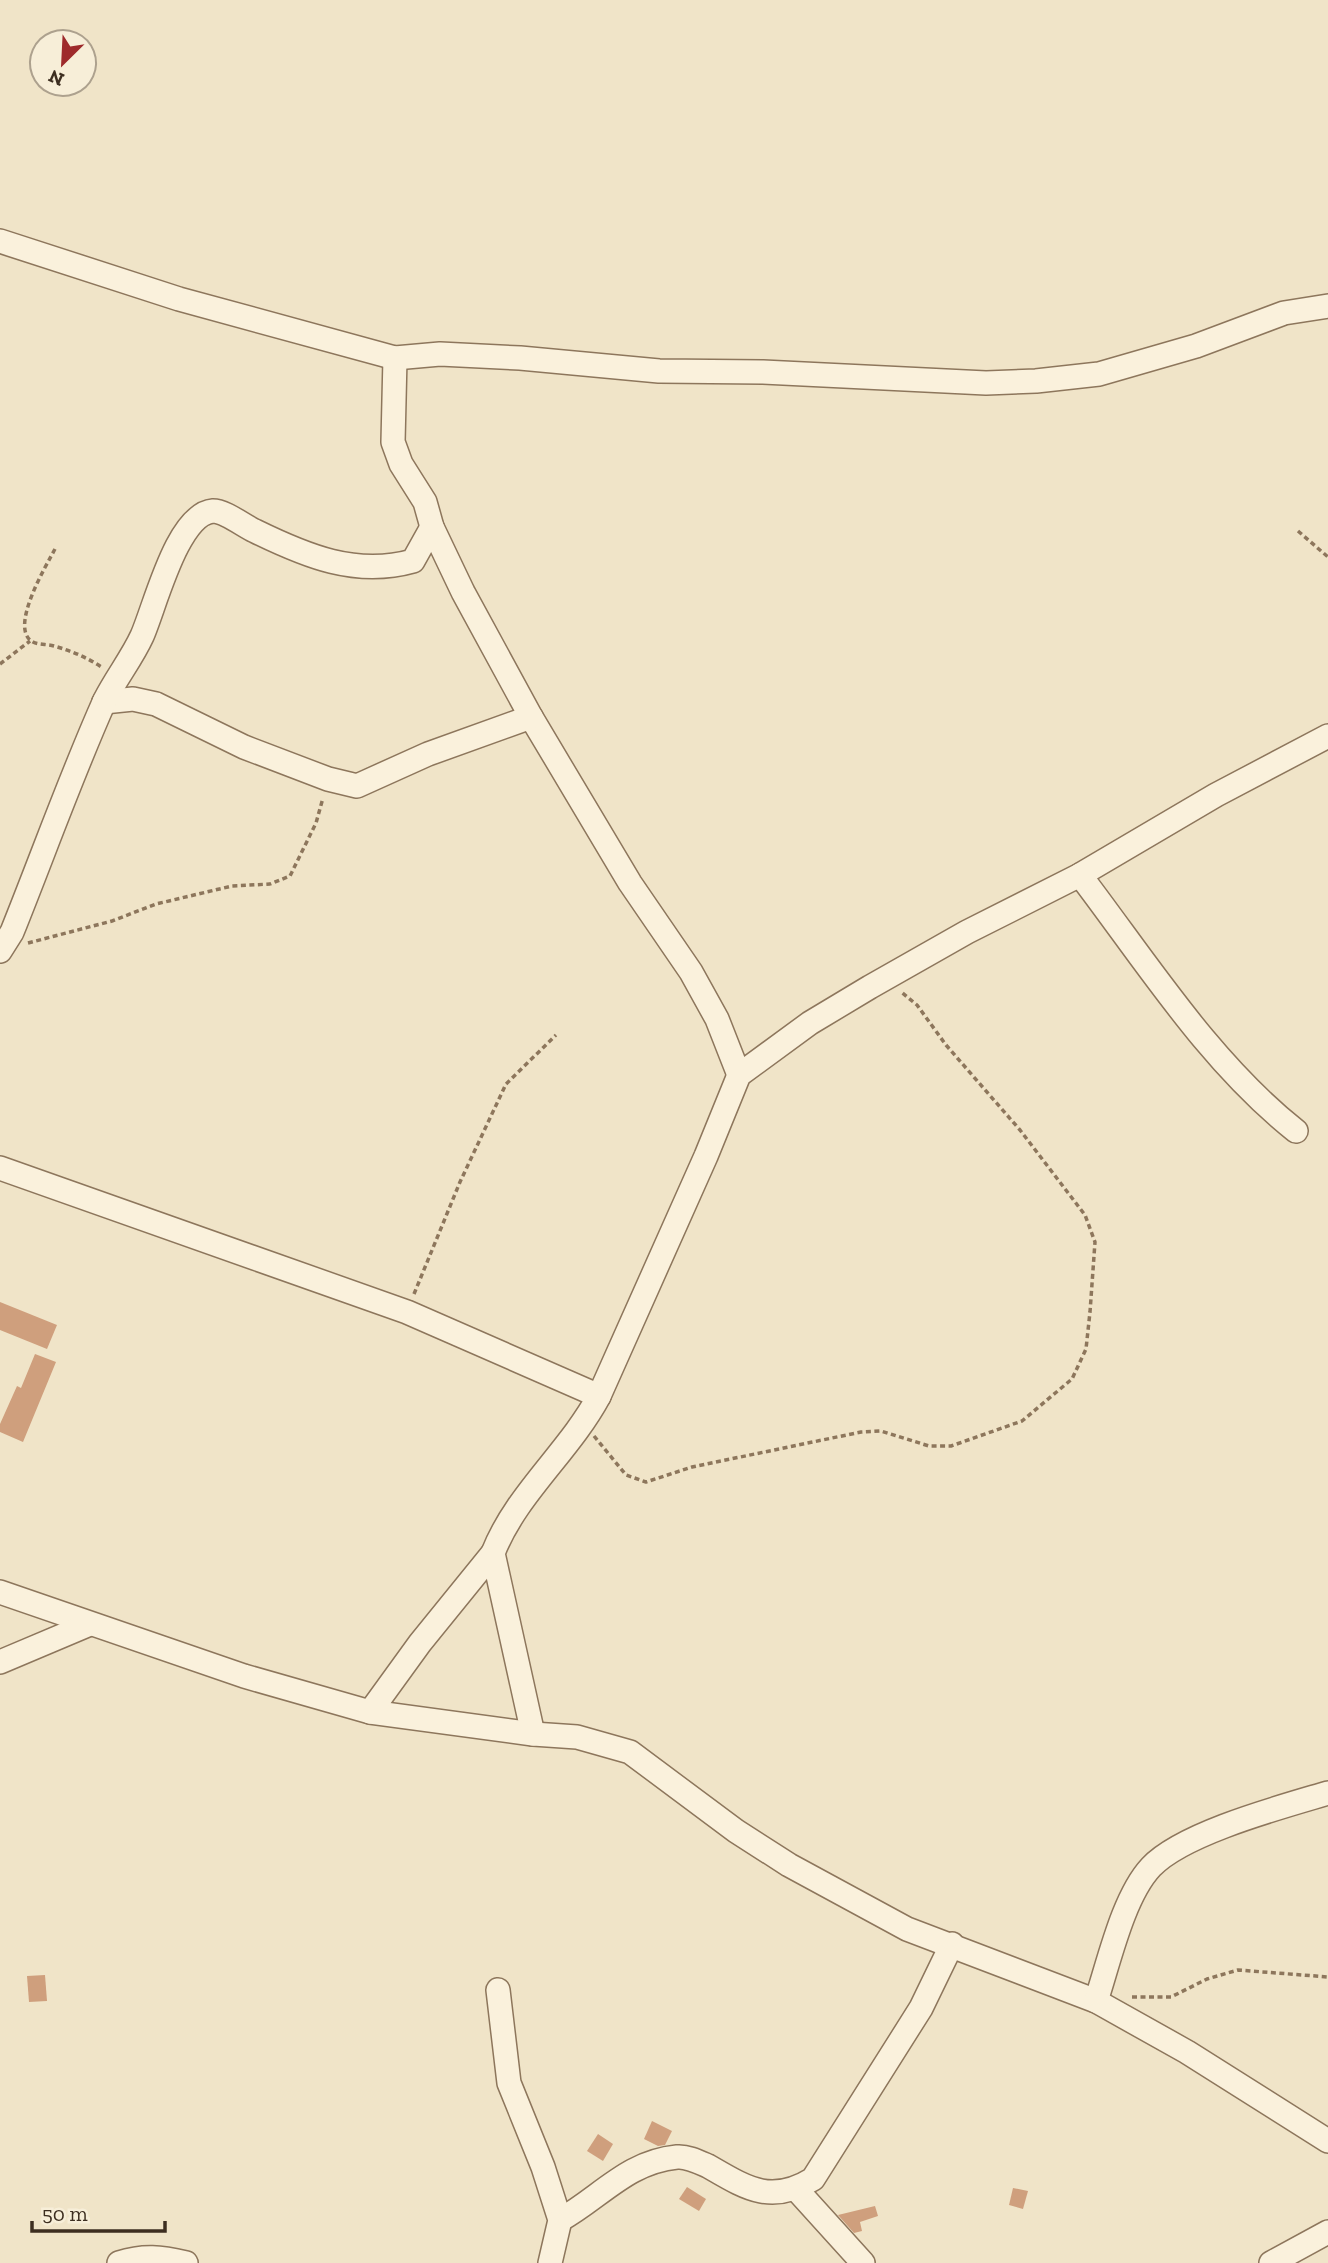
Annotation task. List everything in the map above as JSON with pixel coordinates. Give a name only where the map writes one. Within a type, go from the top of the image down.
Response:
[{"type":"street","points":[[0,242],[180,299],[396,358],[440,354],[520,358],[659,371],[763,372],[986,383],[1036,381],[1099,374],[1196,346],[1284,313],[1328,306]]},
{"type":"street","points":[[396,358],[393,442],[401,464],[425,502],[432,527],[531,716],[630,883],[691,972],[717,1019],[738,1075]]},
{"type":"street","points":[[3,949],[104,702],[116,677],[142,638],[174,555],[189,526],[201,513],[217,511],[300,552],[354,567],[377,568],[413,561],[432,527]]},
{"type":"street","points":[[104,702],[133,699],[156,704],[244,747],[328,779],[357,786],[428,754],[531,716]]},
{"type":"street","points":[[370,1712],[420,1643],[493,1553],[501,1532],[584,1424],[706,1156],[738,1075],[810,1023],[885,979],[967,932],[1080,875],[1216,795],[1328,736]]},
{"type":"street","points":[[1080,875],[1209,1045],[1272,1111],[1296,1130]]},
{"type":"street","points":[[0,1168],[407,1312],[599,1396]]},
{"type":"street","points":[[493,1553],[533,1734]]},
{"type":"street","points":[[0,1592],[244,1676],[370,1712],[533,1734],[577,1737],[630,1752],[736,1831],[789,1864],[907,1929],[1102,2005],[1187,2052],[1328,2141]]},
{"type":"street","points":[[0,1662],[90,1624]]},
{"type":"street","points":[[1102,2005],[1131,1902],[1151,1867],[1190,1841],[1328,1793]]},
{"type":"street","points":[[560,2220],[585,2206],[626,2171],[681,2156],[701,2162],[753,2190],[782,2193],[796,2189],[813,2179],[921,2008],[951,1944]]},
{"type":"street","points":[[498,1990],[509,2083],[543,2167],[560,2220],[550,2263]]},
{"type":"street","points":[[796,2189],[863,2263]]},
{"type":"street","points":[[1271,2263],[1328,2232]]},
{"type":"street","points":[[119,2263],[140,2257],[159,2256],[186,2263]]},
{"type":"path","points":[[1298,531],[1328,556]]},
{"type":"path","points":[[55,549],[27,610],[23,627],[30,641],[88,658],[116,677]]},
{"type":"path","points":[[0,664],[30,641]]},
{"type":"path","points":[[3,949],[67,934],[156,904],[232,886],[270,884],[290,876],[316,823],[328,779]]},
{"type":"path","points":[[584,1424],[626,1475],[646,1482],[692,1467],[861,1433],[881,1431],[929,1446],[951,1446],[1022,1421],[1072,1379],[1086,1349],[1095,1242],[1085,1215],[1020,1130],[946,1045],[917,1005],[885,979]]},
{"type":"path","points":[[407,1312],[460,1182],[506,1084],[556,1035]]},
{"type":"path","points":[[1102,2005],[1130,1997],[1171,1997],[1207,1979],[1238,1970],[1328,1977]]},
{"type":"building","points":[[0,1302],[57,1325],[47,1349],[0,1330]]},
{"type":"building","points":[[35,1354],[56,1362],[23,1442],[0,1432],[0,1424],[17,1386],[21,1388]]},
{"type":"building","points":[[45,1975],[47,2001],[29,2002],[27,1976]]},
{"type":"building","points":[[652,2121],[672,2131],[665,2145],[658,2146],[644,2139]]},
{"type":"building","points":[[598,2134],[613,2144],[603,2161],[587,2151]]},
{"type":"building","points":[[687,2187],[706,2199],[699,2211],[679,2199]]},
{"type":"building","points":[[1013,2188],[1028,2191],[1023,2209],[1009,2205]]},
{"type":"building","points":[[875,2206],[878,2216],[860,2222],[862,2231],[854,2233],[838,2215]]}]
